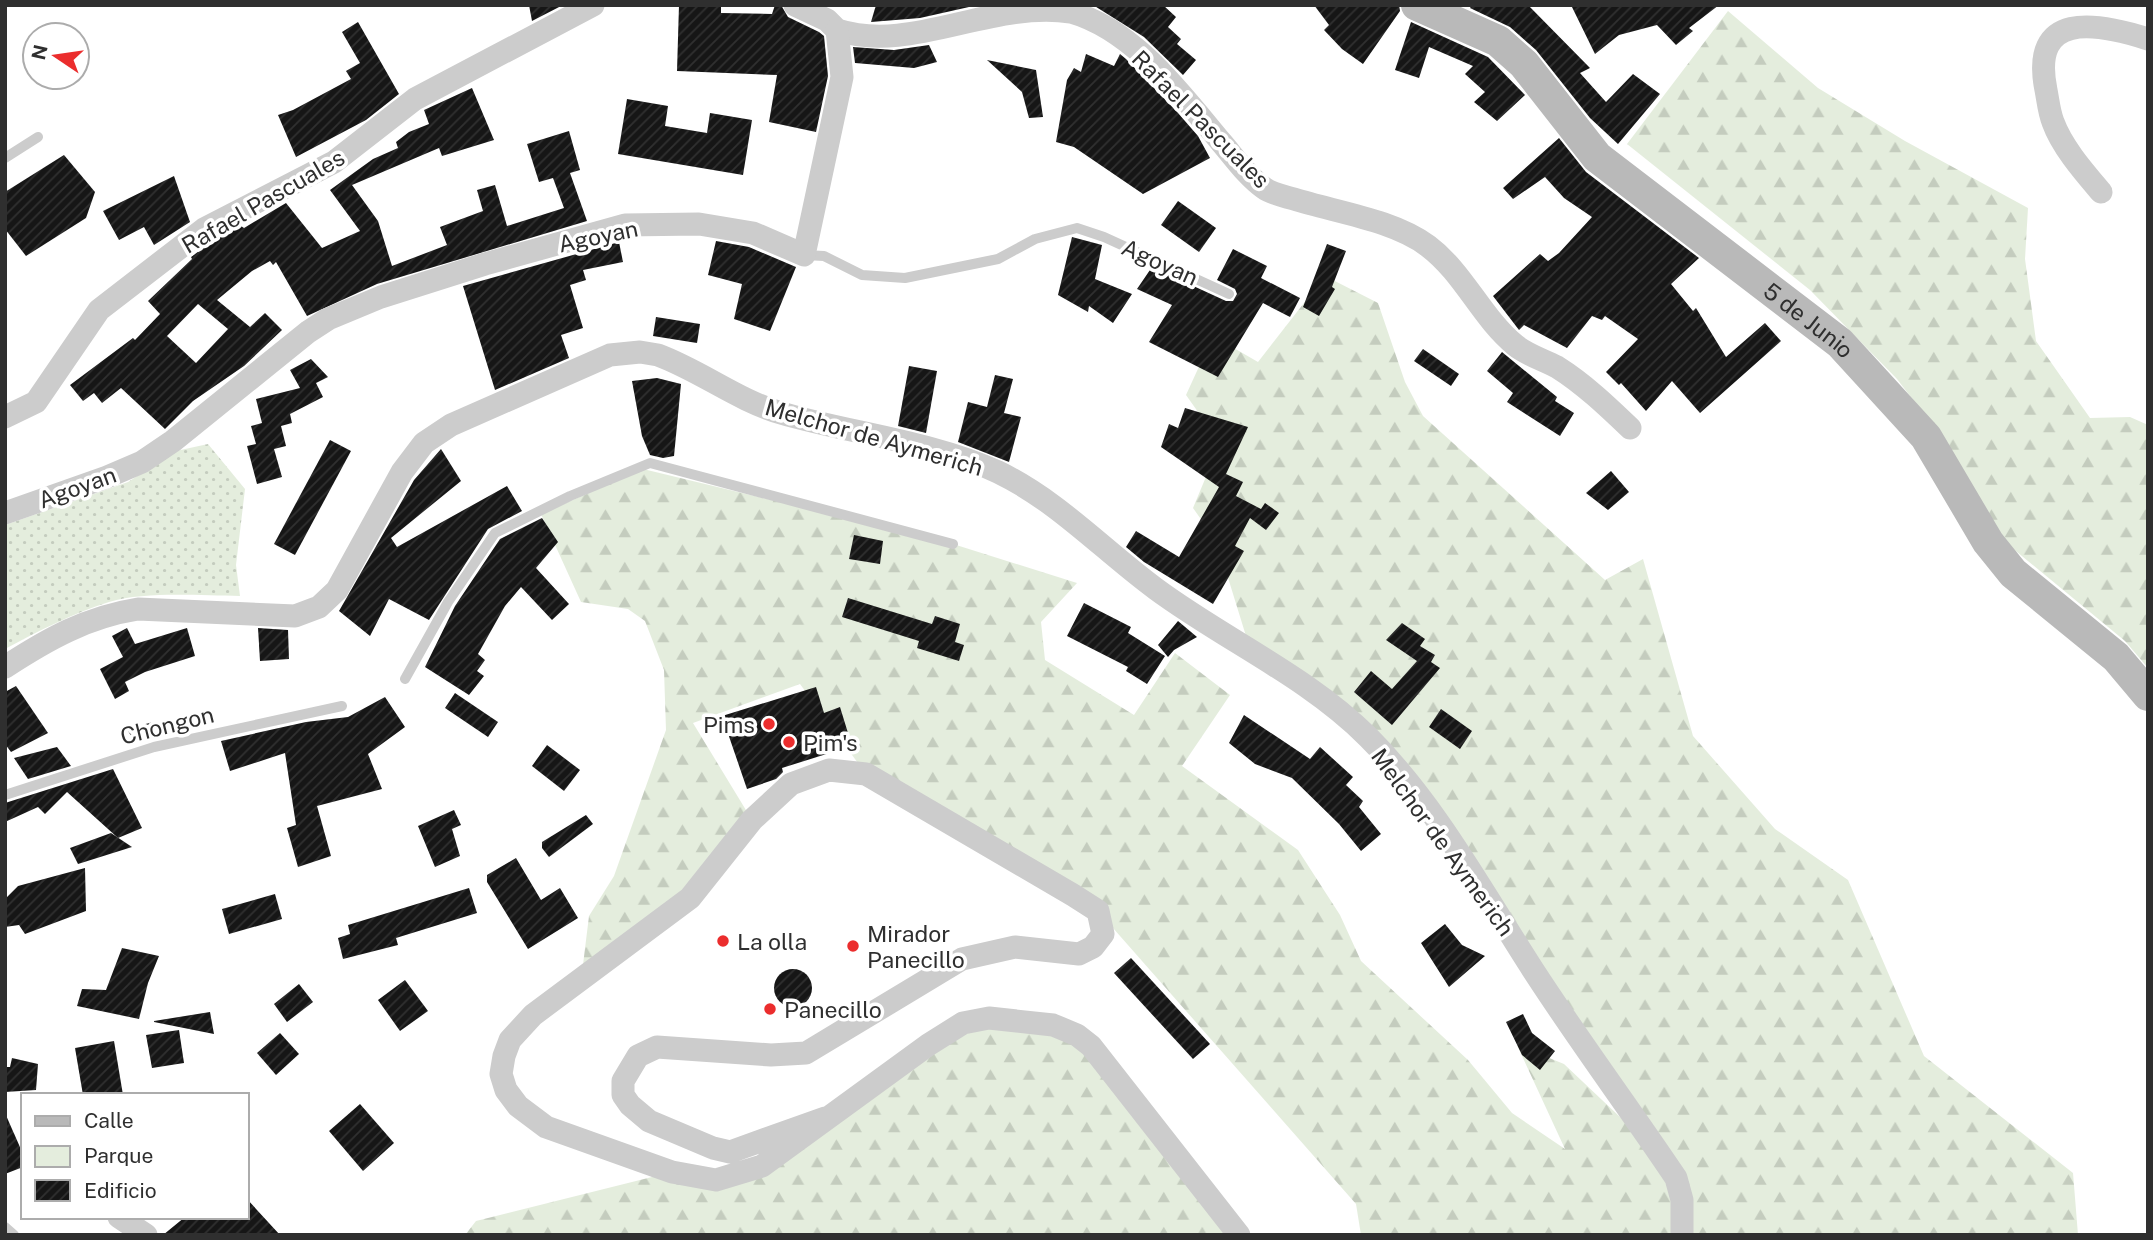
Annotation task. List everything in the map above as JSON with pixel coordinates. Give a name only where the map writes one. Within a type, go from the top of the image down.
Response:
[{"type":"street","name":"Rafael Pascuales","points":[[5,417],[36,402],[99,310],[204,229],[334,162],[415,99],[593,5]]},
{"type":"street","name":"Rafael Pascuales","points":[[795,5],[827,19],[837,30],[862,34],[894,34],[1007,7],[1031,6],[1072,13],[1106,25],[1174,86],[1247,173],[1265,190],[1385,225],[1428,245],[1469,288],[1494,325],[1517,347],[1559,368],[1598,397],[1630,428]]},
{"type":"street","name":"5 de Junio","points":[[1417,5],[1499,41],[1524,64],[1597,156],[1840,343],[1926,437],[1988,541],[2013,573],[2116,657],[2148,695]]},
{"type":"street","points":[[2101,192],[2081,168],[2053,122],[2042,69],[2046,46],[2061,30],[2085,26],[2119,30],[2148,39]]},
{"type":"street","points":[[804,255],[842,77],[837,30]]},
{"type":"street","name":"Agoyan","points":[[5,513],[142,462],[308,332],[328,319],[394,293],[625,225],[699,224],[753,233],[804,255]]},
{"type":"street","name":"Melchor de Aymerich","points":[[5,667],[68,629],[115,612],[138,608],[295,616],[319,607],[337,590],[401,472],[424,443],[451,425],[611,355],[630,352],[658,355],[765,408],[975,463],[1021,484],[1061,511],[1153,587],[1199,620],[1292,677],[1365,734],[1395,766],[1480,886],[1533,971],[1676,1178],[1682,1200],[1682,1235]]},
{"type":"street","points":[[825,1118],[730,1152],[713,1148],[649,1121],[629,1105],[623,1095],[623,1081],[638,1056],[657,1047],[771,1055],[806,1053],[962,959],[1015,947],[1079,954],[1093,947],[1103,934],[1098,911],[1073,895],[866,774],[829,770],[791,783],[752,820],[690,898],[533,1015],[510,1040],[501,1074],[506,1090],[518,1106],[546,1127],[672,1172],[716,1180],[762,1166],[825,1118],[963,1023],[989,1018],[1053,1025],[1091,1046],[1239,1235]]},
{"type":"street","points":[[122,1219],[146,1235]]},
{"type":"lane","points":[[5,158],[38,137]]},
{"type":"lane","name":"Agoyan","points":[[804,255],[824,256],[862,275],[905,278],[998,260],[1035,239],[1077,228],[1104,237],[1229,294]]},
{"type":"lane","points":[[405,680],[448,603],[495,533],[570,496],[650,463],[953,544]]},
{"type":"lane","name":"Chongon","points":[[5,795],[154,747],[342,706]]},
{"type":"lane","points":[[5,1227],[14,1235]]},
{"type":"green space","points":[[1728,11],[1818,88],[1905,141],[2028,208],[2025,259],[2036,341],[2090,418],[2130,417],[2148,425],[2148,668],[2125,641],[2000,538],[1940,435],[1897,379],[1810,290],[1627,144]]},
{"type":"green space","points":[[1325,276],[1378,303],[1405,382],[1423,416],[1605,580],[1643,559],[1693,736],[1775,829],[1848,880],[1924,1056],[2073,1173],[2078,1235],[1361,1235],[1356,1204],[1098,911],[866,774],[800,684],[693,723],[752,820],[690,898],[581,981],[589,916],[614,876],[666,730],[664,670],[645,621],[628,609],[581,602],[541,514],[643,469],[953,544],[1077,583],[1041,622],[1045,660],[1134,715],[1175,653],[1230,695],[1182,766],[1298,850],[1340,915],[1361,961],[1468,1060],[1512,1113],[1565,1149],[1517,1045],[1564,1064],[1657,1152],[1395,766],[1250,649],[1217,542],[1193,508],[1220,443],[1186,395],[1213,336],[1258,362]]},
{"type":"green space","points":[[208,444],[245,489],[236,565],[240,596],[140,596],[109,602],[69,617],[5,649],[5,525],[128,482],[176,451]]},
{"type":"green space","name":"Panecillo","points":[[963,1023],[1077,1035],[1239,1235],[465,1235],[476,1221],[672,1172],[762,1166]]},
{"type":"building","points":[[529,5],[563,5],[532,21]]},
{"type":"building","points":[[679,5],[721,5],[721,13],[772,14],[775,5],[781,5],[788,17],[824,36],[828,76],[816,132],[769,122],[777,75],[677,71]]},
{"type":"building","points":[[876,5],[969,7],[920,18],[871,22]]},
{"type":"building","points":[[1093,5],[1163,5],[1176,17],[1168,27],[1181,39],[1177,44],[1196,60],[1183,75],[1144,37]]},
{"type":"building","points":[[1314,5],[1399,5],[1400,11],[1363,64],[1342,49],[1324,30],[1329,25]]},
{"type":"building","points":[[1472,5],[1528,5],[1590,68],[1580,73],[1606,102],[1633,74],[1660,94],[1618,144],[1590,118],[1536,50],[1510,27],[1470,8]]},
{"type":"building","points":[[1571,5],[1719,5],[1689,28],[1693,31],[1676,45],[1657,25],[1619,35],[1595,54]]},
{"type":"building","points":[[358,22],[399,94],[366,120],[296,157],[278,115],[293,110],[351,79],[346,71],[360,63],[342,32]]},
{"type":"building","points":[[1411,22],[1488,57],[1525,95],[1497,121],[1474,102],[1485,92],[1465,74],[1473,66],[1429,47],[1419,78],[1395,70]]},
{"type":"building","points":[[929,45],[937,62],[914,68],[855,63],[853,47],[894,50]]},
{"type":"building","points":[[1086,54],[1114,66],[1120,54],[1126,59],[1198,136],[1210,158],[1143,194],[1074,147],[1056,142],[1067,80],[1074,68],[1081,72]]},
{"type":"building","points":[[987,60],[1036,70],[1043,117],[1029,118],[1022,92]]},
{"type":"building","points":[[472,88],[494,140],[442,156],[439,148],[352,185],[378,221],[392,266],[447,245],[440,227],[483,211],[477,190],[495,185],[507,226],[564,208],[553,178],[539,182],[527,144],[569,131],[580,170],[570,173],[587,221],[377,284],[307,316],[276,262],[273,265],[270,261],[252,271],[217,300],[250,327],[265,313],[282,330],[244,366],[193,401],[165,429],[121,388],[102,403],[94,393],[83,401],[70,385],[133,338],[135,340],[160,314],[148,301],[192,259],[191,257],[218,237],[241,226],[244,228],[286,203],[322,248],[360,231],[330,190],[373,159],[398,148],[396,142],[409,132],[429,124],[424,110]],"holes":[[[198,304],[228,329],[196,363],[167,336]]]},
{"type":"building","points":[[627,99],[668,106],[665,126],[707,133],[710,113],[752,120],[743,175],[618,154]]},
{"type":"building","points":[[1559,138],[1586,172],[1699,258],[1671,284],[1693,311],[1696,308],[1726,357],[1765,323],[1781,341],[1700,413],[1672,381],[1646,411],[1621,383],[1619,385],[1606,372],[1638,339],[1605,316],[1602,320],[1592,316],[1567,348],[1524,325],[1519,330],[1493,296],[1540,254],[1548,261],[1559,253],[1592,217],[1564,198],[1545,177],[1513,199],[1503,188]]},
{"type":"building","points":[[64,155],[95,192],[86,218],[26,256],[5,229],[5,192]]},
{"type":"building","points":[[174,176],[190,222],[154,245],[144,227],[119,240],[103,211]]},
{"type":"building","points":[[1178,201],[1216,228],[1199,252],[1161,225]]},
{"type":"building","points":[[1072,237],[1102,245],[1095,279],[1132,294],[1113,323],[1089,306],[1088,312],[1058,295]]},
{"type":"building","points":[[716,241],[749,247],[796,267],[770,331],[734,319],[742,284],[708,275]]},
{"type":"building","points":[[619,242],[623,262],[583,270],[586,280],[570,285],[583,328],[561,335],[569,358],[495,390],[463,286]]},
{"type":"building","points":[[1327,244],[1346,251],[1332,287],[1335,289],[1319,316],[1303,307]]},
{"type":"building","points":[[1233,249],[1267,266],[1261,278],[1300,298],[1290,317],[1263,303],[1218,377],[1149,342],[1172,305],[1137,289],[1152,267],[1226,301],[1233,301],[1237,294],[1235,289],[1217,280]]},
{"type":"building","points":[[656,317],[700,324],[697,343],[653,336]]},
{"type":"building","points":[[1423,349],[1459,374],[1451,386],[1414,361]]},
{"type":"building","points":[[1502,352],[1557,397],[1555,401],[1574,413],[1560,436],[1507,402],[1513,393],[1487,371]]},
{"type":"building","points":[[311,359],[328,377],[316,383],[323,397],[290,414],[292,423],[281,426],[286,446],[274,449],[282,477],[257,484],[247,446],[256,444],[251,426],[262,423],[256,399],[300,388],[290,370]]},
{"type":"building","points":[[909,366],[937,371],[926,433],[898,426]]},
{"type":"building","points":[[995,375],[1013,379],[1004,413],[1021,417],[1009,462],[958,442],[968,402],[987,407]]},
{"type":"building","points":[[657,378],[681,384],[674,456],[663,458],[650,455],[642,436],[632,381]]},
{"type":"building","points":[[1185,408],[1248,427],[1226,474],[1243,482],[1236,496],[1261,509],[1265,503],[1279,513],[1266,530],[1250,518],[1235,546],[1244,551],[1213,604],[1144,562],[1126,547],[1136,531],[1179,557],[1219,487],[1161,447],[1169,424],[1178,428]]},
{"type":"building","points":[[330,440],[351,451],[295,555],[274,544]]},
{"type":"building","points":[[441,449],[461,481],[391,538],[397,547],[507,486],[522,511],[488,529],[429,620],[389,599],[370,636],[339,611],[414,480]]},
{"type":"building","points":[[1611,471],[1629,492],[1608,510],[1586,493]]},
{"type":"building","points":[[542,518],[558,542],[536,568],[569,604],[552,620],[521,587],[505,606],[478,654],[485,660],[477,671],[484,676],[469,695],[425,667],[455,606],[500,539]]},
{"type":"building","points":[[854,535],[883,541],[880,564],[849,559]]},
{"type":"building","points":[[848,598],[932,624],[935,616],[960,624],[955,642],[964,645],[959,661],[917,648],[919,641],[842,617]]},
{"type":"building","points":[[1084,603],[1131,627],[1128,633],[1165,656],[1147,684],[1126,671],[1128,667],[1067,636]]},
{"type":"building","points":[[1178,621],[1197,637],[1174,650],[1168,657],[1158,645]]},
{"type":"building","points":[[1402,623],[1425,639],[1420,646],[1435,655],[1431,662],[1440,668],[1392,725],[1354,692],[1371,671],[1392,689],[1417,661],[1386,640]]},
{"type":"building","points":[[127,628],[135,644],[187,628],[195,656],[145,672],[125,682],[129,691],[115,699],[100,669],[123,657],[112,636]]},
{"type":"building","points":[[258,628],[288,630],[289,659],[260,661]]},
{"type":"building","points":[[16,686],[48,733],[11,752],[5,744],[5,692]]},
{"type":"building","points":[[816,687],[824,713],[840,707],[848,733],[832,739],[836,751],[782,768],[783,772],[776,779],[747,789],[722,716]]},
{"type":"building","points":[[455,693],[498,722],[488,737],[445,708]]},
{"type":"building","points":[[385,697],[405,727],[368,754],[382,789],[317,806],[331,856],[298,867],[287,828],[296,825],[285,753],[230,771],[221,741],[306,722],[348,717]]},
{"type":"building","points":[[1441,709],[1472,731],[1460,749],[1429,727]]},
{"type":"building","points":[[1244,715],[1310,759],[1320,747],[1353,777],[1346,785],[1363,801],[1359,807],[1381,834],[1361,851],[1339,824],[1292,778],[1255,764],[1229,743]]},
{"type":"building","points":[[153,722],[157,738],[135,743],[127,729]]},
{"type":"building","points":[[547,745],[580,770],[564,791],[532,766]]},
{"type":"building","points":[[57,747],[71,766],[28,779],[14,758]]},
{"type":"building","points":[[113,769],[142,828],[118,838],[67,792],[45,814],[38,807],[5,822],[5,803]]},
{"type":"building","points":[[454,810],[461,825],[452,829],[460,856],[435,867],[418,826]]},
{"type":"building","points":[[586,815],[593,824],[549,857],[542,848],[542,842]]},
{"type":"building","points":[[111,833],[132,847],[78,864],[70,848]]},
{"type":"building","points":[[516,858],[541,900],[560,888],[578,918],[528,949],[487,882],[487,875]]},
{"type":"building","points":[[85,868],[86,911],[25,934],[19,925],[5,927],[5,899],[18,886]]},
{"type":"building","points":[[469,888],[477,913],[396,938],[398,945],[343,959],[338,938],[350,934],[348,925]]},
{"type":"building","points":[[275,894],[282,919],[229,934],[222,909]]},
{"type":"building","points":[[1445,924],[1462,945],[1485,956],[1449,987],[1421,943]]},
{"type":"building","points":[[122,948],[159,956],[148,983],[139,1019],[77,1006],[82,989],[106,990]]},
{"type":"building","points":[[1131,958],[1210,1044],[1193,1059],[1114,973]]},
{"type":"building","points":[[793,969],[807,974],[812,988],[807,1002],[793,1007],[779,1002],[774,988],[779,974]]},
{"type":"building","points":[[405,980],[428,1011],[400,1031],[378,1000]]},
{"type":"building","points":[[299,984],[313,1002],[287,1022],[274,1004]]},
{"type":"building","points":[[210,1012],[214,1034],[154,1022],[154,1021]]},
{"type":"building","points":[[1523,1014],[1532,1033],[1555,1051],[1540,1070],[1522,1055],[1506,1022]]},
{"type":"building","points":[[179,1030],[184,1063],[152,1068],[146,1035]]},
{"type":"building","points":[[280,1033],[299,1054],[276,1075],[257,1053]]},
{"type":"building","points":[[114,1041],[123,1093],[83,1093],[75,1048]]},
{"type":"building","points":[[12,1058],[38,1064],[36,1090],[5,1092],[5,1067],[10,1067]]},
{"type":"building","points":[[360,1104],[394,1143],[363,1171],[329,1131]]},
{"type":"building","points":[[5,1113],[21,1149],[21,1168],[5,1174]]},
{"type":"building","points":[[248,1200],[280,1235],[163,1235],[183,1219],[248,1219]]},
{"type":"place","name":"Pims","points":[[769,724]]},
{"type":"place","name":"Pim's","points":[[789,742]]},
{"type":"place","name":"La olla","points":[[723,941]]},
{"type":"place","name":"Mirador Panecillo","points":[[853,946]]},
{"type":"place","name":"Panecillo","points":[[770,1009]]}]
